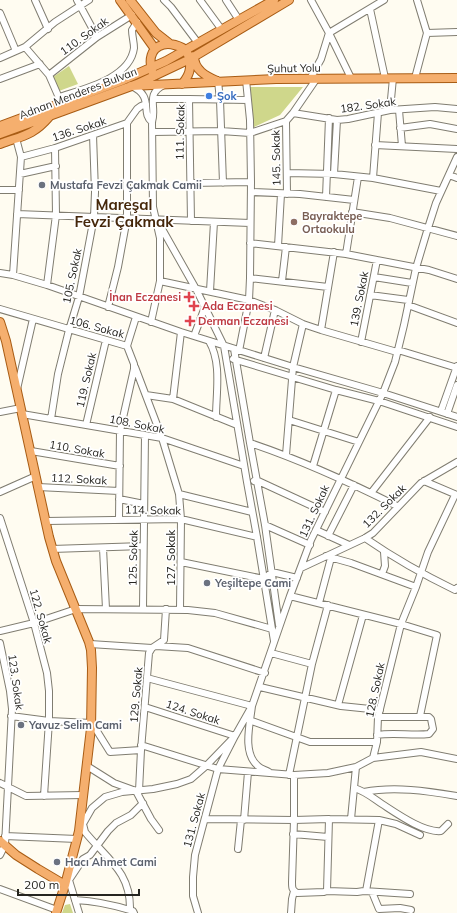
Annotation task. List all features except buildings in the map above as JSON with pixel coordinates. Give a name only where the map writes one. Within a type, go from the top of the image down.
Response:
[{"type":"main road","points":[[120,0],[145,32],[155,49]]},
{"type":"main road","name":"Adnan Menderes Bulvarı","points":[[0,134],[131,86],[186,50],[239,20],[264,3],[274,0]]},
{"type":"main road","name":"Adnan Menderes Bulvarı","points":[[0,126],[60,100],[138,74],[192,60],[289,0]]},
{"type":"main road","points":[[134,2],[156,33],[169,44],[186,50],[199,70],[216,80]]},
{"type":"main road","points":[[138,74],[144,67],[148,55],[145,32]]},
{"type":"main road","points":[[168,85],[162,82],[153,71],[150,62],[155,49],[169,44],[198,44]]},
{"type":"main road","points":[[182,84],[188,77],[192,60]]},
{"type":"main road","name":"Şuhut Yolu","points":[[131,86],[168,85],[216,80],[457,78]]},
{"type":"main road","points":[[0,144],[33,132],[49,117]]},
{"type":"main road","points":[[0,118],[12,122]]},
{"type":"main road","points":[[0,322],[31,451],[52,548],[90,644],[92,668],[92,723],[80,831],[67,880],[56,912]]},
{"type":"main road","points":[[3,840],[16,855],[38,870],[67,880]]},
{"type":"street","points":[[35,0],[48,29]]},
{"type":"street","points":[[0,58],[25,47],[79,3],[89,0]]},
{"type":"street","points":[[164,0],[171,7],[198,44]]},
{"type":"street","points":[[200,0],[222,30]]},
{"type":"street","points":[[226,0],[239,20]]},
{"type":"street","points":[[311,0],[329,32],[351,78]]},
{"type":"street","points":[[153,132],[221,131],[250,133],[286,121],[293,113],[314,79],[329,32],[384,0]]},
{"type":"street","points":[[414,78],[426,33],[417,0]]},
{"type":"street","points":[[79,3],[97,37]]},
{"type":"street","points":[[370,9],[389,78],[390,110]]},
{"type":"street","points":[[0,13],[16,51]]},
{"type":"street","points":[[25,47],[49,75],[60,100],[105,81],[120,70],[131,57],[134,49],[132,30],[134,18]]},
{"type":"street","name":"110. Sokak","points":[[49,75],[97,37],[134,18]]},
{"type":"street","points":[[426,33],[457,32]]},
{"type":"street","points":[[0,79],[40,64]]},
{"type":"street","points":[[216,80],[220,100],[223,182]]},
{"type":"street","points":[[246,80],[250,133],[251,182],[250,278],[249,300],[236,360],[265,525],[280,627]]},
{"type":"street","points":[[151,322],[160,281],[160,238],[153,207],[152,99],[159,88],[168,85]]},
{"type":"street","points":[[131,86],[142,92],[145,96],[147,116],[152,122]]},
{"type":"street","points":[[154,98],[189,99]]},
{"type":"street","name":"111. Sokak","points":[[191,221],[189,99],[248,100]]},
{"type":"street","points":[[108,307],[128,218],[127,124],[137,109],[146,104]]},
{"type":"street","name":"182. Sokak","points":[[293,113],[337,120],[390,110],[435,107],[457,109]]},
{"type":"street","points":[[398,110],[402,146]]},
{"type":"street","points":[[373,178],[378,113]]},
{"type":"street","points":[[330,118],[331,174]]},
{"type":"street","points":[[326,197],[331,174],[337,120]]},
{"type":"street","name":"145. Sokak","points":[[278,246],[286,173],[286,121]]},
{"type":"street","name":"136. Sokak","points":[[21,157],[55,148],[127,124]]},
{"type":"street","points":[[400,128],[430,124],[457,129]]},
{"type":"street","name":"105. Sokak","points":[[51,419],[58,374],[69,330],[80,297],[94,217],[95,192],[93,135]]},
{"type":"street","points":[[13,275],[21,157],[17,142]]},
{"type":"street","points":[[375,145],[457,149]]},
{"type":"street","points":[[47,285],[56,215],[55,148]]},
{"type":"street","name":"131. Sokak","points":[[198,913],[193,896],[195,855],[218,769],[235,736],[248,720],[290,596],[316,530],[383,393],[398,351],[412,283],[428,228],[436,203],[457,157]]},
{"type":"street","points":[[20,174],[56,166]]},
{"type":"street","points":[[286,173],[331,174],[373,178],[442,191]]},
{"type":"street","points":[[449,175],[457,178]]},
{"type":"street","points":[[346,254],[358,177]]},
{"type":"street","points":[[190,183],[251,182]]},
{"type":"street","points":[[0,190],[19,190]]},
{"type":"street","points":[[251,192],[354,200]]},
{"type":"street","points":[[352,212],[390,218],[457,235]]},
{"type":"street","points":[[17,214],[250,223]]},
{"type":"street","points":[[157,220],[196,289],[224,346],[275,643]]},
{"type":"street","points":[[210,291],[214,222]]},
{"type":"street","points":[[250,243],[346,254],[429,270],[457,279]]},
{"type":"street","points":[[282,281],[286,247]]},
{"type":"street","points":[[321,330],[334,252]]},
{"type":"street","name":"139. Sokak","points":[[361,342],[377,260]]},
{"type":"street","points":[[0,273],[13,275],[47,285],[224,346],[383,393],[457,417]]},
{"type":"street","points":[[374,277],[412,283]]},
{"type":"street","points":[[250,278],[328,287]]},
{"type":"street","points":[[160,281],[249,300],[275,310],[303,324],[321,330],[457,367],[444,412]]},
{"type":"street","points":[[370,295],[408,303],[457,323]]},
{"type":"street","points":[[194,336],[205,307]]},
{"type":"street","name":"106. Sokak","points":[[0,310],[127,346],[146,395]]},
{"type":"street","points":[[264,358],[275,310]]},
{"type":"street","points":[[127,346],[136,316]]},
{"type":"street","points":[[17,391],[33,319]]},
{"type":"street","points":[[286,455],[293,367],[303,324]]},
{"type":"street","points":[[173,399],[181,332]]},
{"type":"street","name":"119. Sokak","points":[[86,424],[106,340]]},
{"type":"street","points":[[209,341],[216,358],[216,417]]},
{"type":"street","points":[[226,357],[336,390],[379,401],[457,427]]},
{"type":"street","points":[[119,519],[120,431],[134,364]]},
{"type":"street","points":[[444,412],[457,385]]},
{"type":"street","points":[[313,466],[336,390]]},
{"type":"street","points":[[146,395],[173,399],[237,425]]},
{"type":"street","name":"127. Sokak","points":[[146,395],[162,438],[179,494],[181,519],[180,609]]},
{"type":"street","points":[[0,412],[21,411]]},
{"type":"street","name":"108. Sokak","points":[[21,411],[51,419],[162,438],[244,466]]},
{"type":"street","points":[[371,493],[430,417]]},
{"type":"street","points":[[289,420],[359,442]]},
{"type":"street","name":"125. Sokak","points":[[143,609],[145,435]]},
{"type":"street","points":[[250,443],[313,466],[398,506]]},
{"type":"street","name":"110. Sokak","points":[[31,451],[120,466]]},
{"type":"street","name":"132. Sokak","points":[[301,568],[373,533],[424,481],[457,462]]},
{"type":"street","points":[[0,492],[36,476]]},
{"type":"street","points":[[247,482],[256,480],[325,512]]},
{"type":"street","points":[[424,481],[456,495]]},
{"type":"street","points":[[328,536],[354,485]]},
{"type":"street","name":"112. Sokak","points":[[38,487],[119,491]]},
{"type":"street","points":[[179,494],[252,512]]},
{"type":"street","name":"128. Sokak","points":[[373,758],[377,742],[379,713],[401,624],[416,588],[431,545],[456,495]]},
{"type":"street","points":[[119,499],[144,504]]},
{"type":"street","name":"122. Sokak","points":[[0,518],[34,623],[47,673],[49,691],[49,721],[44,796]]},
{"type":"street","name":"114. Sokak","points":[[46,521],[181,519],[258,537]]},
{"type":"street","points":[[265,525],[310,545]]},
{"type":"street","points":[[316,530],[348,545]]},
{"type":"street","points":[[365,538],[384,552],[421,573],[456,590],[457,588]]},
{"type":"street","points":[[52,548],[144,546]]},
{"type":"street","points":[[104,548],[106,609]]},
{"type":"street","points":[[382,574],[385,566],[384,552]]},
{"type":"street","points":[[319,603],[330,555],[416,588]]},
{"type":"street","points":[[181,562],[264,579]]},
{"type":"street","points":[[272,572],[297,578]]},
{"type":"street","points":[[264,579],[272,572]]},
{"type":"street","points":[[290,596],[401,624],[437,635],[420,716]]},
{"type":"street","points":[[291,913],[294,891],[292,889],[292,882],[294,820],[291,775],[312,664],[328,605]]},
{"type":"street","points":[[0,630],[34,623],[76,609],[180,609],[214,614],[272,629]]},
{"type":"street","name":"129. Sokak","points":[[137,791],[149,653],[154,647],[164,640],[166,609]]},
{"type":"street","points":[[338,706],[363,615]]},
{"type":"street","name":"123. Sokak","points":[[0,643],[3,673],[10,691],[11,716],[3,840]]},
{"type":"street","points":[[90,644],[188,648],[264,673]]},
{"type":"street","points":[[271,653],[312,664]]},
{"type":"street","points":[[147,678],[252,706]]},
{"type":"street","points":[[260,687],[338,706],[379,713],[430,717],[432,719],[433,729],[429,734],[416,736],[389,734],[377,735]]},
{"type":"street","name":"124. Sokak","points":[[145,707],[235,736]]},
{"type":"street","points":[[11,716],[49,721],[92,723],[110,752],[141,748],[218,769],[248,772],[291,775],[328,773],[356,767],[373,758],[421,752],[457,759]]},
{"type":"street","points":[[272,774],[258,766],[250,756],[248,743],[248,720],[310,742],[377,742]]},
{"type":"street","points":[[80,831],[92,808],[100,800],[112,794],[177,784],[191,778],[206,766],[235,736]]},
{"type":"street","points":[[87,766],[114,783],[137,791],[150,819],[158,830]]},
{"type":"street","points":[[351,819],[356,767]]},
{"type":"street","points":[[238,849],[243,820],[248,772]]},
{"type":"street","points":[[0,783],[7,788],[26,796],[83,794]]},
{"type":"street","points":[[354,788],[364,792],[415,824],[432,831],[441,831],[448,824]]},
{"type":"street","points":[[364,792],[376,790],[426,791],[457,796]]},
{"type":"street","points":[[79,913],[67,880],[83,859],[90,855],[108,830],[116,823],[131,815],[143,803]]},
{"type":"street","points":[[205,819],[294,820],[329,818],[379,820],[396,824],[420,836]]},
{"type":"street","points":[[328,891],[329,818]]},
{"type":"street","points":[[379,820],[369,891],[379,909],[400,908],[411,910]]},
{"type":"street","points":[[0,855],[3,840],[80,831],[85,832],[122,874],[131,898],[132,912],[118,910],[91,901],[75,900]]},
{"type":"street","points":[[293,834],[328,837]]},
{"type":"street","points":[[0,888],[56,912]]},
{"type":"street","points":[[294,891],[304,893],[328,891],[369,891],[410,894]]},
{"type":"green space","points":[[69,66],[78,84],[59,91],[53,77]]},
{"type":"green space","points":[[250,87],[303,87],[280,115],[252,128]]},
{"type":"green space","points":[[70,904],[73,913],[62,913],[65,905]]},
{"type":"place","name":"Şok","points":[[209,96]]},
{"type":"place","name":"Mustafa Fevzi Çakmak Camii","points":[[42,185]]},
{"type":"place","name":"Bayraktepe Ortaokulu","points":[[294,222]]},
{"type":"place","name":"İnan Eczanesi","points":[[189,297]]},
{"type":"place","name":"Ada Eczanesi","points":[[194,306]]},
{"type":"place","name":"Derman Eczanesi","points":[[190,321]]},
{"type":"place","name":"Yeşiltepe Cami","points":[[207,583]]},
{"type":"place","name":"Yavuz Selim Cami","points":[[21,725]]},
{"type":"place","name":"Hacı Ahmet Cami","points":[[57,862]]},
{"type":"district","name":"Mareşal Fevzi Çakmak","points":[[124,212]]}]
